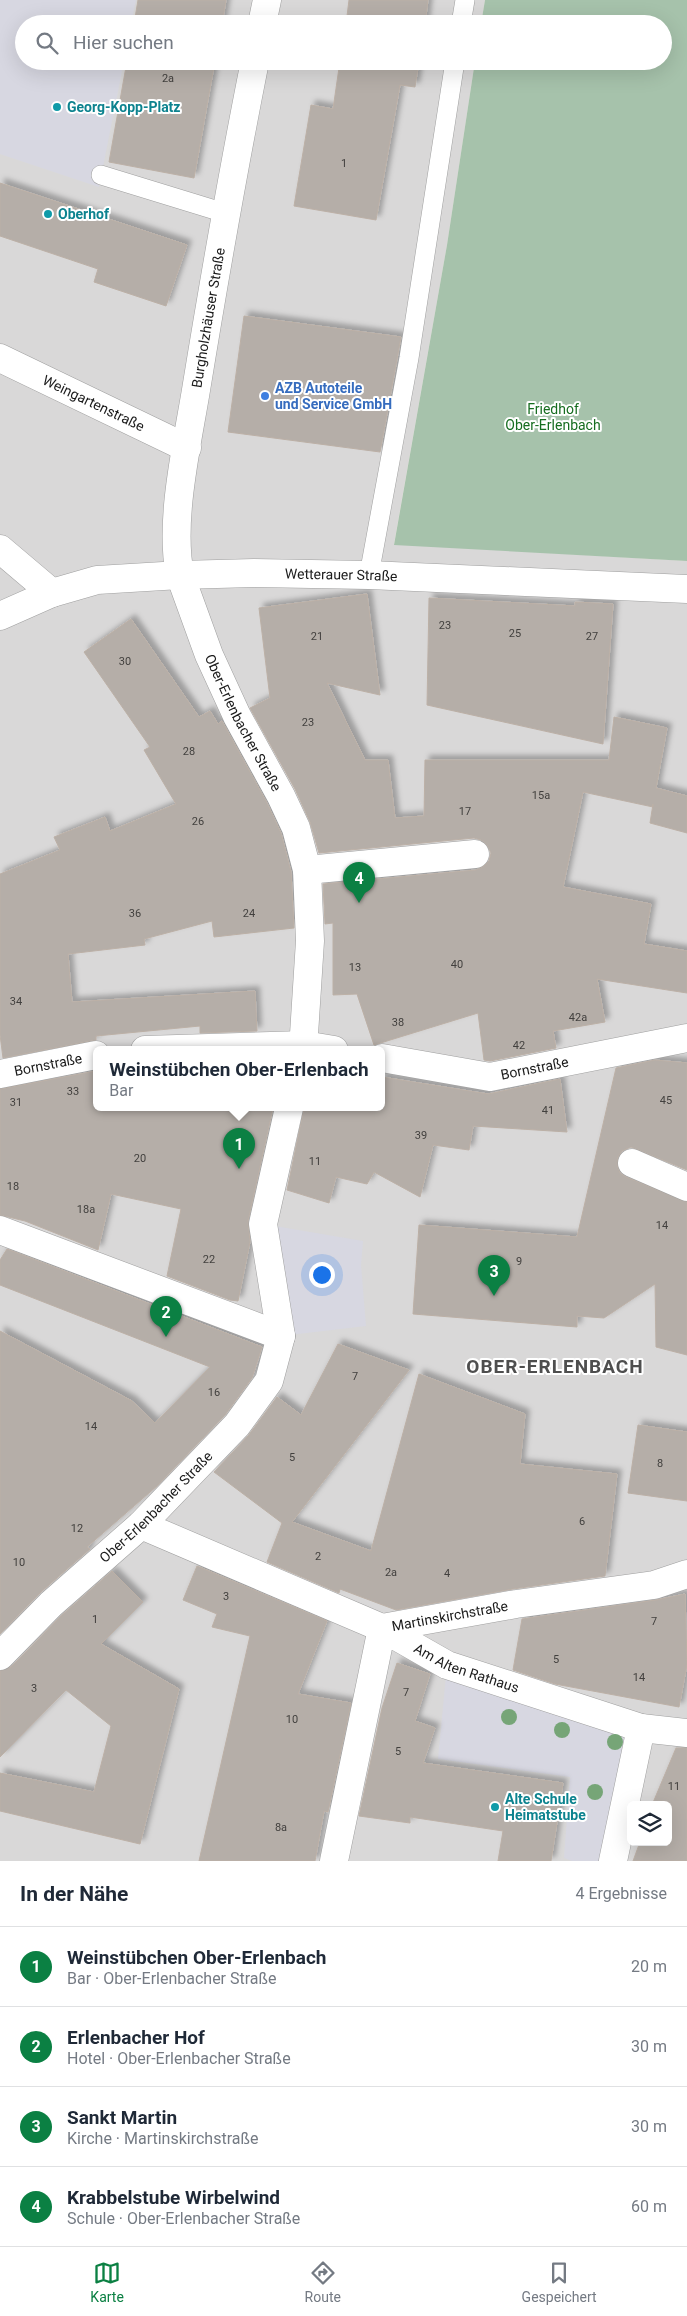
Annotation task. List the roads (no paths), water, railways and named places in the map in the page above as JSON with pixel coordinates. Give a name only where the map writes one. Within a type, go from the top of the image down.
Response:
[{"type":"street","points":[[264,15],[267,0]]},
{"type":"street","name":"Burgholzhäuser Straße","points":[[180,575],[176,534],[187,448],[225,213],[253,70]]},
{"type":"street","name":"Weingartenstraße","points":[[0,358],[187,448]]},
{"type":"street","points":[[0,549],[52,593]]},
{"type":"street","name":"Wetterauer Straße","points":[[0,616],[52,593],[97,580],[180,575],[254,573],[370,575],[687,589]]},
{"type":"street","name":"Ober-Erlenbacher Straße","points":[[180,575],[206,647],[233,707],[296,828],[307,870],[310,941],[303,1046]]},
{"type":"street","points":[[307,870],[475,854]]},
{"type":"street","name":"Bornstraße","points":[[385,1059],[490,1077],[687,1038]]},
{"type":"street","name":"Bornstraße","points":[[0,1074],[93,1056]]},
{"type":"street","name":"Ober-Erlenbacher Straße","points":[[0,1656],[51,1604],[141,1525],[237,1425],[269,1381],[281,1336],[263,1224],[288,1111]]},
{"type":"street","points":[[632,1163],[687,1187]]},
{"type":"street","points":[[0,1230],[281,1336]]},
{"type":"street","name":"Martinskirchstraße","points":[[141,1525],[382,1628],[516,1604],[654,1585],[687,1574]]},
{"type":"street","points":[[334,1861],[382,1628]]},
{"type":"street","name":"Am Alten Rathaus","points":[[382,1628],[447,1665],[641,1728],[687,1733]]},
{"type":"street","points":[[613,1861],[641,1728]]},
{"type":"lane","points":[[462,15],[465,0]]},
{"type":"lane","points":[[370,575],[409,358],[454,70]]},
{"type":"lane","points":[[101,175],[225,213]]},
{"type":"place","name":"Georg-Kopp-Platz","points":[[57,107]]},
{"type":"place","name":"Oberhof","points":[[48,214]]},
{"type":"place","name":"AZB Autoteile und Service GmbH","points":[[265,396]]},
{"type":"place","name":"Krabbelstube Wirbelwind","points":[[359,903]]},
{"type":"place","name":"Weinstübchen Ober-Erlenbach","points":[[239,1169]]},
{"type":"place","name":"Sankt Martin","points":[[494,1296]]},
{"type":"place","name":"Erlenbacher Hof","points":[[166,1337]]},
{"type":"place","name":"Alte Schule Heimatstube","points":[[495,1807]]},
{"type":"district","name":"OBER-ERLENBACH","points":[[555,1366]]},
{"type":"park label","name":"Friedhof Ober-Erlenbach","points":[[553,418]]}]
